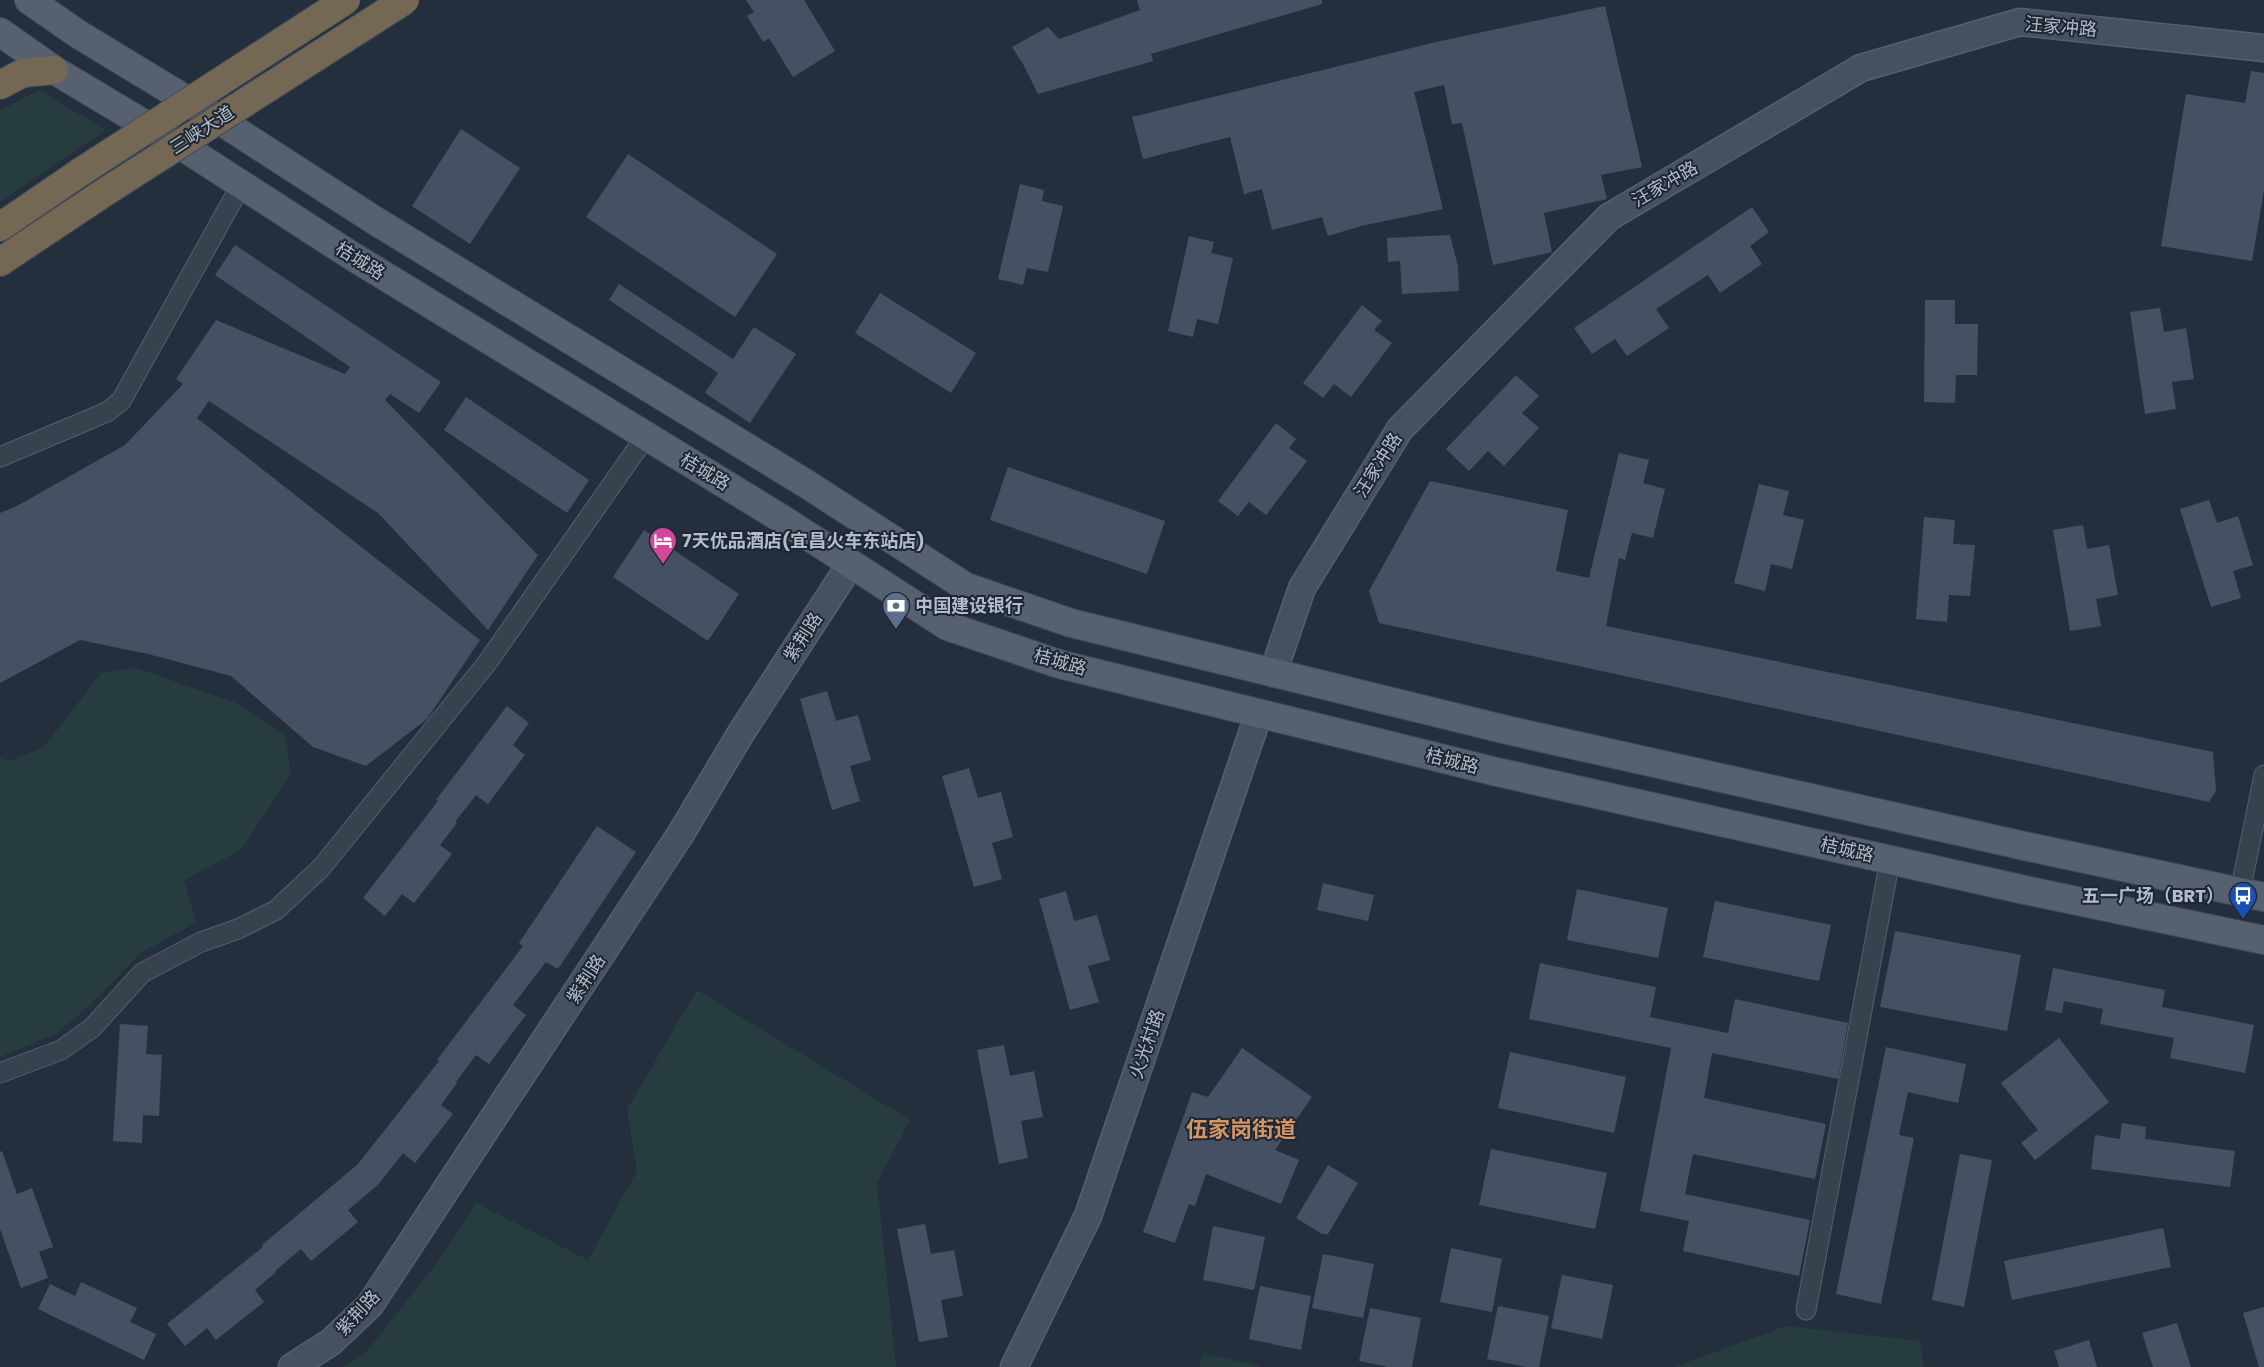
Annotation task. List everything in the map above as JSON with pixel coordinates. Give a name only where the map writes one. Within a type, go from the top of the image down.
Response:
[{"type":"highway","name":"三峡大道","points":[[0,227],[82,170],[346,0]]},
{"type":"highway","name":"三峡大道","points":[[0,262],[105,192],[405,0]]},
{"type":"highway","points":[[0,85],[23,73],[54,70]]},
{"type":"main road","points":[[29,0],[78,34],[213,116],[374,220],[805,483],[966,587],[1071,623],[1517,733],[2024,846],[2252,894]]},
{"type":"main road","name":"桔城路","points":[[0,32],[54,70],[242,185],[352,256],[782,519],[850,565],[947,626],[1059,664],[1497,772],[1890,860],[2264,940]]},
{"type":"street","name":"汪家冲路","points":[[1273,673],[1302,588],[1400,429],[1609,216],[1861,68],[2020,22],[2264,48]]},
{"type":"street","points":[[0,457],[107,412],[122,401],[242,185]]},
{"type":"street","points":[[0,1073],[61,1050],[92,1028],[142,973],[201,942],[238,929],[276,910],[321,868],[487,663],[646,436]]},
{"type":"street","name":"紫荆路","points":[[292,1367],[331,1342],[370,1305],[680,835],[741,732],[850,565]]},
{"type":"street","name":"火光村路","points":[[1014,1367],[1088,1216],[1259,713]]},
{"type":"street","points":[[2252,894],[2264,775]]},
{"type":"street","points":[[1806,1310],[1890,860]]},
{"type":"green space","points":[[39,90],[106,130],[0,202],[0,111]]},
{"type":"green space","points":[[136,668],[234,702],[285,735],[291,774],[241,850],[184,880],[196,922],[141,953],[86,1009],[55,1034],[0,1057],[0,758],[11,761],[45,746],[101,673]]},
{"type":"green space","points":[[697,990],[910,1120],[877,1183],[896,1367],[344,1367],[368,1350],[437,1263],[476,1203],[588,1260],[637,1171],[627,1109]]},
{"type":"green space","points":[[1786,1326],[1920,1341],[1924,1367],[1674,1367]]},
{"type":"green space","points":[[1203,1353],[1262,1367],[1199,1367]]},
{"type":"building","points":[[746,0],[804,0],[835,51],[793,77],[769,38],[763,42],[747,16],[754,12]]},
{"type":"building","points":[[1137,0],[1322,0],[1322,4],[1151,54],[1153,61],[1038,94],[1012,47],[1048,27],[1059,39],[1140,10]]},
{"type":"building","points":[[1605,6],[1642,167],[1601,175],[1607,199],[1544,213],[1552,252],[1493,265],[1462,123],[1452,124],[1444,85],[1414,92],[1443,209],[1361,226],[1328,236],[1322,217],[1272,230],[1262,189],[1244,194],[1230,137],[1143,159],[1132,117],[1436,42]]},
{"type":"building","points":[[2251,71],[2264,73],[2264,190],[2252,261],[2161,246],[2186,94],[2245,103]]},
{"type":"building","points":[[461,129],[520,168],[470,244],[412,206]]},
{"type":"building","points":[[628,154],[777,254],[735,317],[586,217]]},
{"type":"building","points":[[1020,184],[1044,190],[1042,201],[1063,206],[1048,272],[1027,268],[1023,285],[998,279]]},
{"type":"building","points":[[1752,207],[1769,232],[1750,246],[1762,264],[1720,293],[1708,275],[1656,309],[1669,328],[1627,356],[1615,339],[1592,354],[1574,328]]},
{"type":"building","points":[[1450,235],[1458,266],[1459,291],[1402,294],[1400,261],[1388,262],[1387,238]]},
{"type":"building","points":[[1189,236],[1214,242],[1211,253],[1233,258],[1218,324],[1197,319],[1193,337],[1168,331]]},
{"type":"building","points":[[235,245],[441,382],[419,413],[390,394],[385,400],[538,555],[488,630],[378,513],[209,401],[197,418],[480,640],[427,719],[366,766],[313,747],[231,676],[148,654],[80,640],[0,683],[0,513],[15,507],[125,445],[183,384],[176,379],[216,320],[345,374],[350,367],[215,275]]},
{"type":"building","points":[[619,284],[733,359],[754,327],[796,354],[750,423],[705,393],[718,373],[609,300]]},
{"type":"building","points":[[880,293],[976,353],[951,393],[855,333]]},
{"type":"building","points":[[1925,300],[1955,300],[1955,324],[1978,324],[1977,375],[1956,375],[1955,403],[1924,402]]},
{"type":"building","points":[[1362,305],[1382,321],[1374,330],[1392,343],[1351,397],[1334,384],[1323,398],[1303,383]]},
{"type":"building","points":[[2160,308],[2164,332],[2186,328],[2194,379],[2172,382],[2176,409],[2145,414],[2130,312]]},
{"type":"building","points":[[1516,375],[1539,396],[1522,413],[1539,428],[1504,466],[1488,451],[1469,471],[1446,449]]},
{"type":"building","points":[[466,397],[589,480],[567,513],[444,430]]},
{"type":"building","points":[[1276,423],[1296,439],[1289,448],[1307,461],[1266,515],[1249,502],[1238,516],[1218,501]]},
{"type":"building","points":[[1619,453],[1649,460],[1643,483],[1665,489],[1653,538],[1632,533],[1625,560],[1619,558],[1606,626],[2213,752],[2216,791],[2209,802],[1379,623],[1369,591],[1430,481],[1568,510],[1556,571],[1589,578]]},
{"type":"building","points":[[1008,467],[1165,521],[1147,574],[990,520]]},
{"type":"building","points":[[1759,484],[1789,491],[1783,515],[1804,520],[1792,569],[1771,564],[1765,591],[1734,583]]},
{"type":"building","points":[[2209,500],[2217,523],[2238,516],[2253,565],[2233,571],[2241,598],[2211,607],[2180,509]]},
{"type":"building","points":[[1924,517],[1955,520],[1953,544],[1975,545],[1970,596],[1949,595],[1947,622],[1916,619]]},
{"type":"building","points":[[2083,525],[2087,549],[2109,545],[2118,595],[2096,599],[2101,626],[2070,631],[2053,530]]},
{"type":"building","points":[[644,530],[739,594],[708,641],[613,577]]},
{"type":"building","points":[[827,691],[836,721],[858,715],[871,760],[850,766],[860,801],[832,810],[800,699]]},
{"type":"building","points":[[507,706],[529,723],[513,745],[525,755],[488,804],[476,795],[455,822],[457,823],[440,845],[452,854],[414,903],[402,894],[385,916],[363,898],[438,801],[436,800]]},
{"type":"building","points":[[969,768],[978,798],[1001,792],[1013,837],[992,843],[1002,879],[974,887],[942,776]]},
{"type":"building","points":[[597,826],[636,852],[558,969],[546,962],[513,1005],[526,1015],[489,1064],[476,1055],[456,1082],[441,1105],[453,1114],[415,1163],[403,1153],[378,1185],[348,1210],[358,1222],[311,1261],[301,1249],[255,1290],[264,1302],[216,1340],[207,1328],[185,1346],[167,1324],[263,1247],[262,1245],[358,1164],[439,1061],[437,1060],[523,946],[519,943]]},
{"type":"building","points":[[1323,883],[1374,895],[1368,921],[1317,910]]},
{"type":"building","points":[[1577,889],[1668,908],[1658,958],[1567,940]]},
{"type":"building","points":[[1066,891],[1074,921],[1097,915],[1110,960],[1088,966],[1099,1002],[1070,1010],[1039,899]]},
{"type":"building","points":[[1715,901],[1831,925],[1819,981],[1703,957]]},
{"type":"building","points":[[1895,931],[2021,955],[2007,1031],[1880,1007]]},
{"type":"building","points":[[1540,963],[1656,987],[1650,1017],[1728,1033],[1735,999],[1848,1023],[1838,1079],[1712,1053],[1704,1098],[1826,1124],[1815,1179],[1693,1154],[1685,1194],[1810,1220],[1799,1276],[1683,1251],[1689,1221],[1640,1211],[1671,1048],[1529,1019]]},
{"type":"building","points":[[2053,968],[2165,990],[2162,1007],[2254,1025],[2245,1073],[2170,1058],[2174,1038],[2100,1024],[2103,1009],[2064,1001],[2062,1013],[2045,1010]]},
{"type":"building","points":[[120,1024],[148,1026],[146,1054],[162,1055],[159,1116],[143,1115],[142,1143],[113,1141]]},
{"type":"building","points":[[2059,1038],[2109,1102],[2035,1160],[2021,1143],[2038,1130],[2001,1083]]},
{"type":"building","points":[[1004,1045],[1010,1076],[1034,1071],[1043,1117],[1021,1121],[1028,1158],[999,1164],[977,1050]]},
{"type":"building","points":[[1886,1047],[1966,1064],[1958,1103],[1908,1092],[1899,1135],[1914,1138],[1881,1304],[1836,1294]]},
{"type":"building","points":[[1242,1048],[1312,1097],[1275,1150],[1299,1160],[1281,1204],[1206,1174],[1195,1206],[1189,1204],[1175,1243],[1143,1232],[1192,1092],[1208,1097]]},
{"type":"building","points":[[1510,1052],[1626,1077],[1614,1133],[1498,1108]]},
{"type":"building","points":[[2122,1123],[2146,1127],[2145,1139],[2235,1151],[2230,1187],[2091,1169],[2095,1135],[2120,1139]]},
{"type":"building","points":[[1491,1149],[1607,1173],[1595,1229],[1479,1205]]},
{"type":"building","points":[[2,1151],[17,1194],[32,1188],[53,1247],[39,1252],[48,1278],[21,1288],[0,1229],[0,1152]]},
{"type":"building","points":[[1960,1154],[1992,1160],[1964,1307],[1932,1300]]},
{"type":"building","points":[[1328,1165],[1358,1183],[1328,1234],[1322,1234],[1296,1218]]},
{"type":"building","points":[[925,1224],[931,1254],[954,1250],[963,1296],[941,1300],[948,1337],[919,1342],[897,1229]]},
{"type":"building","points":[[1213,1226],[1265,1237],[1254,1290],[1203,1280]]},
{"type":"building","points":[[2163,1228],[2171,1267],[2012,1300],[2004,1261]]},
{"type":"building","points":[[1451,1248],[1502,1259],[1492,1312],[1440,1302]]},
{"type":"building","points":[[1323,1254],[1374,1264],[1363,1318],[1312,1308]]},
{"type":"building","points":[[1562,1275],[1613,1285],[1602,1339],[1551,1328]]},
{"type":"building","points":[[81,1282],[137,1308],[130,1322],[156,1334],[144,1360],[38,1309],[50,1284],[75,1296]]},
{"type":"building","points":[[1260,1286],[1311,1296],[1301,1350],[1249,1339]]},
{"type":"building","points":[[1498,1306],[1549,1316],[1539,1367],[1526,1367],[1487,1359]]},
{"type":"building","points":[[2264,1307],[2264,1367],[2259,1367],[2243,1313]]},
{"type":"building","points":[[1370,1308],[1421,1318],[1412,1367],[1388,1367],[1359,1361]]},
{"type":"building","points":[[2177,1323],[2191,1367],[2153,1367],[2142,1333]]},
{"type":"building","points":[[2089,1340],[2097,1367],[2059,1367],[2054,1351]]},
{"type":"place","name":"7天优品酒店(宜昌火车东站店)","points":[[663,565]]},
{"type":"place","name":"中国建设银行","points":[[896,630]]},
{"type":"place","name":"五一广场（BRT）","points":[[2243,920]]},
{"type":"district","name":"伍家岗街道","points":[[1241,1129]]}]
